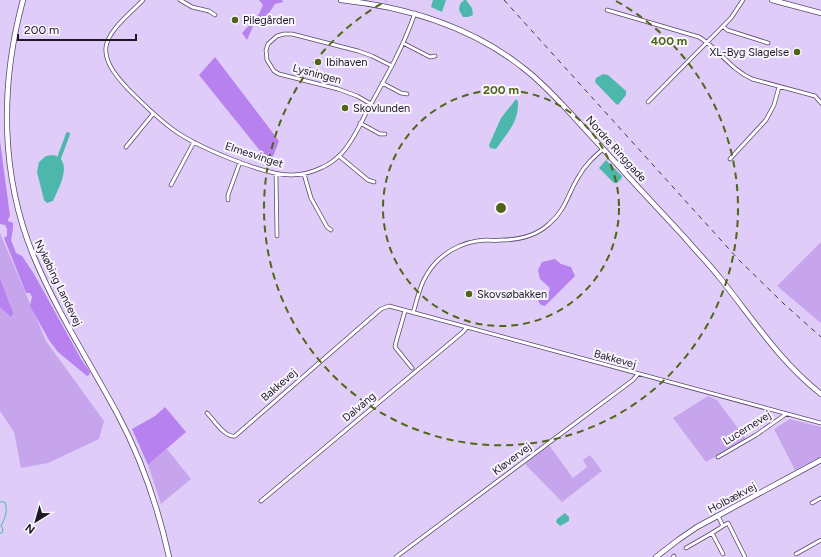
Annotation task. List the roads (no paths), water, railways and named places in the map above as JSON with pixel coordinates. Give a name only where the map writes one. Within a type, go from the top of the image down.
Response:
[{"type":"street","name":"Nykøbing Landevej","points":[[23,0],[8,59],[5,101],[6,145],[13,192],[21,222],[45,281],[134,447],[148,481],[156,506],[169,557]]},
{"type":"street","name":"Elmesvinget","points":[[143,0],[114,30],[106,47],[107,58],[120,79],[154,114],[176,132],[194,142],[240,162],[276,174],[290,175],[304,174],[323,167],[339,156],[349,144],[392,66],[415,14]]},
{"type":"street","points":[[180,0],[192,7],[209,11],[215,15]]},
{"type":"street","name":"Nordre Ringgade","points":[[341,0],[382,6],[415,14],[467,32],[504,54],[538,80],[719,276],[775,350],[795,371],[821,394]]},
{"type":"street","points":[[648,102],[738,10],[743,0]]},
{"type":"street","points":[[772,0],[821,13]]},
{"type":"street","points":[[607,10],[691,34],[707,42],[734,69],[742,74],[752,79],[815,96],[821,102]]},
{"type":"street","points":[[723,26],[727,30],[768,43]]},
{"type":"street","name":"Lysningen","points":[[371,104],[357,96],[338,89],[279,74],[269,66],[266,60],[266,50],[268,44],[277,36],[292,34],[358,51],[392,66]]},
{"type":"street","points":[[403,43],[430,57],[435,56]]},
{"type":"street","points":[[382,83],[401,93],[407,94]]},
{"type":"street","points":[[730,158],[766,120],[774,105],[779,86]]},
{"type":"street","points":[[126,147],[154,114]]},
{"type":"street","points":[[360,123],[380,134],[385,134]]},
{"type":"street","points":[[171,185],[194,142]]},
{"type":"street","points":[[413,313],[425,276],[435,263],[445,254],[456,247],[471,242],[487,240],[512,240],[540,231],[564,208],[582,172],[603,149]]},
{"type":"street","points":[[339,156],[368,180],[374,182]]},
{"type":"street","points":[[228,200],[228,195],[240,162]]},
{"type":"street","points":[[276,174],[277,236]]},
{"type":"street","points":[[304,174],[311,198],[327,227],[331,230]]},
{"type":"street","name":"Bakkevej","points":[[207,413],[226,434],[231,437],[235,436],[381,309],[389,306],[821,423]]},
{"type":"street","points":[[405,311],[395,347],[412,368]]},
{"type":"street","name":"Dalvang","points":[[261,501],[463,332],[467,327]]},
{"type":"street","name":"Kløvervej","points":[[396,557],[633,380],[638,374]]},
{"type":"street","name":"Lucernevej","points":[[718,457],[756,435],[786,414]]},
{"type":"street","name":"Holbækvej","points":[[656,557],[686,534],[821,460]]},
{"type":"street","points":[[812,503],[821,498]]},
{"type":"street","points":[[718,516],[723,526]]},
{"type":"street","points":[[686,548],[728,523],[745,557]]},
{"type":"street","points":[[712,533],[723,554]]},
{"type":"street","points":[[796,554],[821,540]]},
{"type":"waterway","points":[[59,158],[68,134]]},
{"type":"waterway","points":[[0,502],[5,502],[6,508],[5,517],[1,526],[3,529],[2,533],[0,533]]},
{"type":"railway","points":[[504,0],[738,259],[784,304],[821,337]]},
{"type":"place","name":"Pilegården","points":[[235,20]]},
{"type":"place","name":"XL-Byg Slagelse","points":[[797,52]]},
{"type":"place","name":"Ibihaven","points":[[318,62]]},
{"type":"place","name":"Skovlunden","points":[[345,108]]},
{"type":"place","name":"Skovsøbakken","points":[[469,294]]}]
